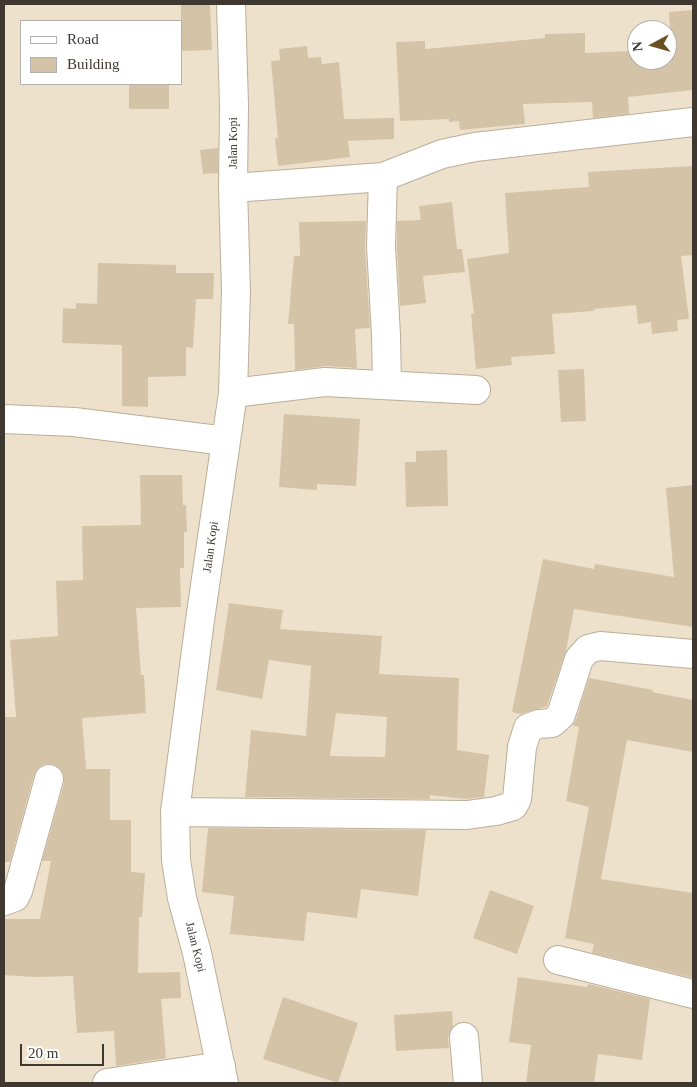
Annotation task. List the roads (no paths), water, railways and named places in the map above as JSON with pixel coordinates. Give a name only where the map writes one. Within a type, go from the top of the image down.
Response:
[{"type":"street","name":"Jalan Kopi","points":[[223,1075],[197,953],[181,889],[176,860],[175,812],[200,620],[233,393],[236,290],[234,105],[230,4]]},
{"type":"street","points":[[234,188],[383,177],[442,154],[475,147],[693,122]]},
{"type":"street","points":[[383,177],[381,246],[387,384]]},
{"type":"street","points":[[233,393],[325,382],[476,390]]},
{"type":"street","points":[[4,419],[74,422],[226,441]]},
{"type":"street","points":[[175,812],[467,814],[496,812],[513,806],[517,799],[522,747],[528,728],[538,724],[552,723],[561,715],[579,659],[588,649],[600,646],[693,654]]},
{"type":"street","points":[[4,901],[14,897],[18,891],[49,779]]},
{"type":"street","points":[[558,960],[693,994]]},
{"type":"street","points":[[464,1037],[468,1083]]},
{"type":"street","points":[[107,1083],[223,1075]]}]
